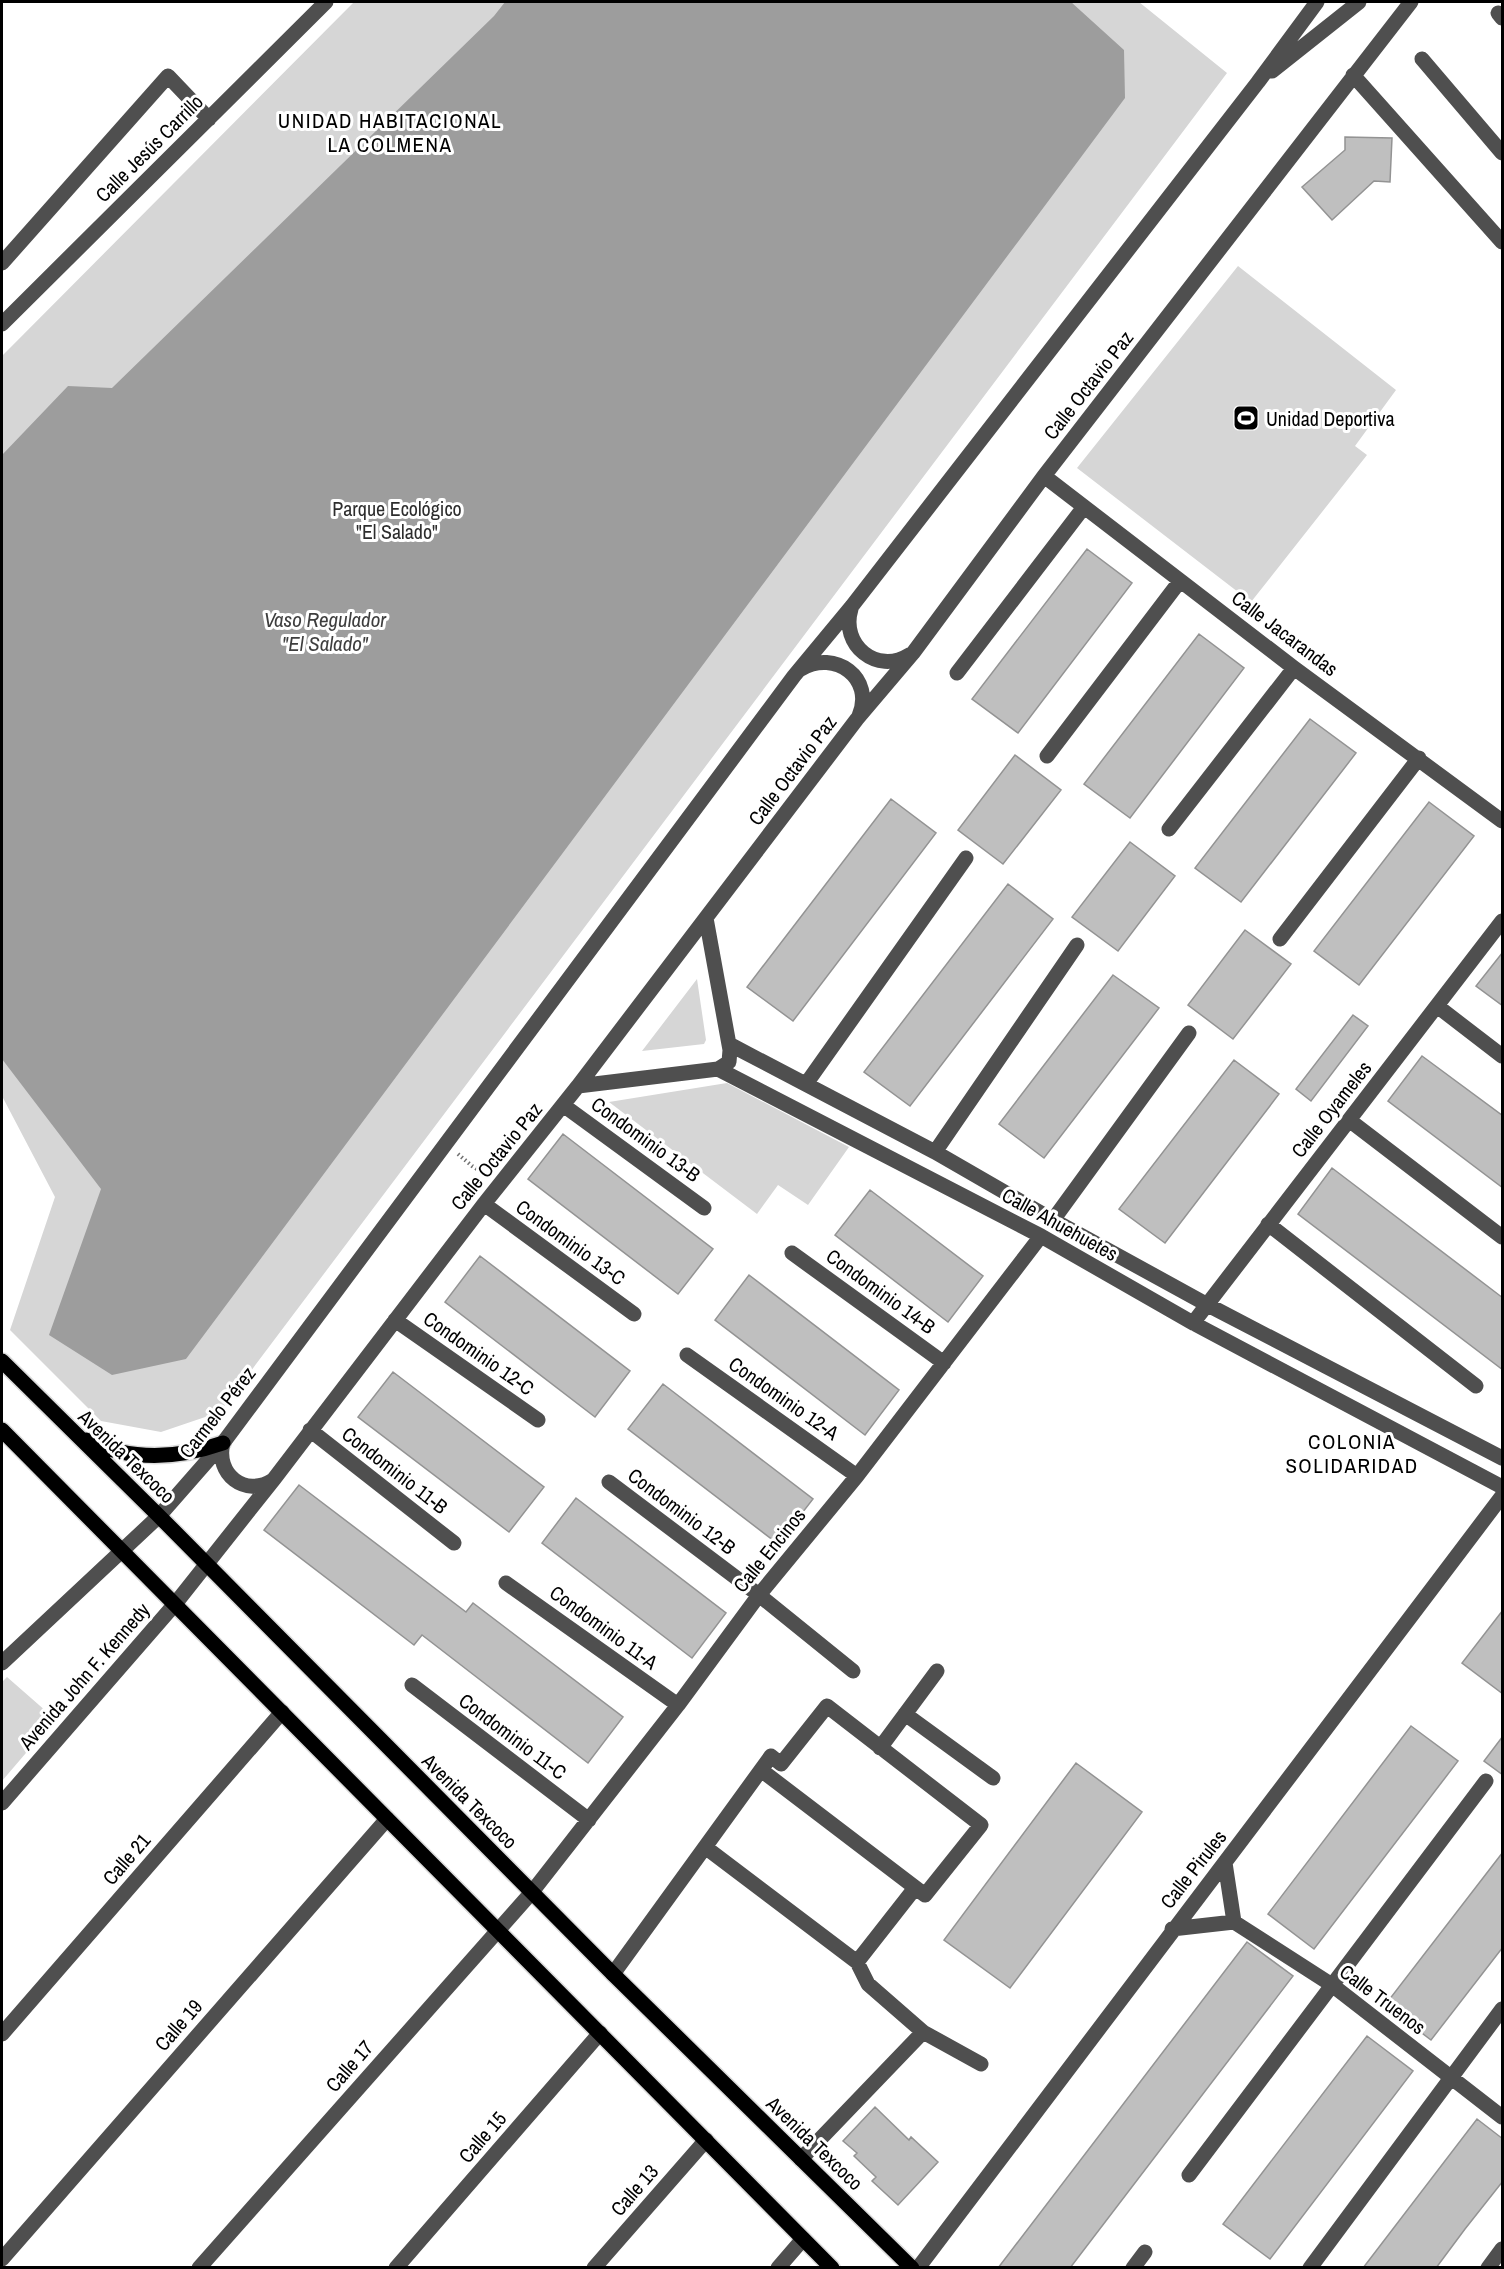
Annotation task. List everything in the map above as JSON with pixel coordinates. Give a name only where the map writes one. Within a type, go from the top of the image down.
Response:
[{"type":"main road","name":"Avenida Texcoco","points":[[2,1361],[613,1974],[912,2268]]},
{"type":"main road","points":[[2,1430],[832,2268]]},
{"type":"main road","points":[[76,1435],[109,1449],[143,1456],[184,1454],[223,1443]]},
{"type":"street","name":"Calle Jesús Carrillo","points":[[2,324],[326,2]]},
{"type":"street","points":[[446,1143],[794,676],[852,606],[1258,82],[1317,2]]},
{"type":"street","points":[[1258,82],[1359,2]]},
{"type":"street","name":"Calle Octavio Paz","points":[[207,1565],[484,1204],[578,1086],[857,719],[912,653],[1044,476],[1411,2]]},
{"type":"street","points":[[1422,59],[1503,153]]},
{"type":"street","points":[[1353,75],[1503,242]]},
{"type":"street","name":"Calle Jesús Carrillo","points":[[4,256],[168,76],[209,119]]},
{"type":"street","name":"Calle Jacarandas","points":[[1044,476],[1294,668],[1503,821]]},
{"type":"street","points":[[957,673],[1084,507]]},
{"type":"street","points":[[1047,756],[1180,580]]},
{"type":"street","points":[[852,606],[848,617],[851,638],[865,655],[884,662],[904,658],[912,653]]},
{"type":"street","points":[[794,676],[801,669],[819,662],[828,662],[846,669],[853,675],[862,692],[861,710],[857,719]]},
{"type":"street","points":[[1168,829],[1294,668]]},
{"type":"street","points":[[1280,939],[1419,758]]},
{"type":"street","points":[[806,1084],[966,858]]},
{"type":"street","points":[[578,1086],[718,1069],[729,1062],[729,1044],[706,918]]},
{"type":"street","name":"Calle Oyameles","points":[[1193,1323],[1503,921]]},
{"type":"street","points":[[935,1152],[1077,945]]},
{"type":"street","points":[[1437,1006],[1503,1056]]},
{"type":"street","points":[[1053,1220],[1189,1034]]},
{"type":"street","name":"Calle Ahuehuetes","points":[[729,1044],[935,1152],[1206,1304],[1503,1458]]},
{"type":"street","name":"Calle Ahuehuetes","points":[[718,1069],[1041,1236],[1193,1323],[1503,1487]]},
{"type":"street","name":"Condominio 13-B","points":[[563,1105],[704,1208]]},
{"type":"street","points":[[1349,1120],[1503,1237]]},
{"type":"street","name":"Carmelo Pérez","points":[[121,1551],[159,1516],[223,1443],[446,1143]]},
{"type":"street","name":"Condominio 13-C","points":[[484,1204],[634,1314]]},
{"type":"street","points":[[1268,1224],[1476,1386]]},
{"type":"street","name":"Calle Encinos","points":[[532,1892],[678,1705],[759,1595],[857,1476],[1041,1236]]},
{"type":"street","name":"Condominio 14-B","points":[[792,1253],[945,1363]]},
{"type":"street","name":"Condominio 12-C","points":[[395,1320],[538,1420]]},
{"type":"street","name":"Condominio 12-A","points":[[687,1355],[857,1476]]},
{"type":"street","name":"Condominio 11-B","points":[[310,1430],[454,1543]]},
{"type":"street","points":[[223,1443],[221,1459],[223,1467],[233,1480],[249,1487],[258,1487],[274,1479]]},
{"type":"street","name":"Condominio 12-B","points":[[609,1482],[759,1595],[853,1671]]},
{"type":"street","name":"Calle Pirules","points":[[918,2268],[1172,1929],[1225,1863],[1503,1496]]},
{"type":"street","points":[[2,1663],[121,1551]]},
{"type":"street","points":[[175,1604],[207,1565]]},
{"type":"street","name":"Condominio 11-A","points":[[506,1583],[678,1705]]},
{"type":"street","name":"Avenida John F. Kennedy","points":[[2,1803],[175,1604]]},
{"type":"street","points":[[880,1748],[938,1671]]},
{"type":"street","name":"Condominio 11-C","points":[[412,1685],[589,1820]]},
{"type":"street","points":[[613,1974],[771,1756],[781,1764],[826,1707],[981,1825],[925,1895],[761,1770]]},
{"type":"street","name":"Calle 21","points":[[2,2034],[282,1712]]},
{"type":"street","points":[[905,1714],[993,1778]]},
{"type":"street","points":[[1189,2175],[1486,1781]]},
{"type":"street","name":"Calle 19","points":[[2,2259],[387,1819]]},
{"type":"street","points":[[705,1847],[857,1962],[868,1984],[923,2032],[981,2064]]},
{"type":"street","points":[[1172,1929],[1234,1922],[1225,1863]]},
{"type":"street","points":[[857,1962],[915,1888]]},
{"type":"street","name":"Calle 17","points":[[199,2268],[532,1892]]},
{"type":"street","name":"Calle Truenos","points":[[1234,1922],[1332,1985],[1503,2116]]},
{"type":"street","points":[[1310,2268],[1503,2009]]},
{"type":"street","points":[[801,2159],[923,2032]]},
{"type":"street","name":"Calle 15","points":[[396,2268],[600,2033]]},
{"type":"street","name":"Calle 13","points":[[594,2268],[705,2139]]},
{"type":"street","points":[[778,2268],[802,2239]]},
{"type":"street","points":[[1488,2268],[1503,2248]]},
{"type":"street","points":[[1134,2268],[1145,2252]]},
{"type":"path","points":[[446,1143],[472,1166],[501,1183]]},
{"type":"green space","name":"Vaso Regulador \"El Salado\"","points":[[354,2],[1139,2],[1227,73],[220,1412],[161,1432],[101,1421],[10,1330],[55,1197],[2,1096],[2,356]]},
{"type":"green space","name":"Unidad Deportiva","points":[[1238,266],[1396,390],[1355,446],[1367,455],[1251,602],[1077,468]]},
{"type":"green space","points":[[697,979],[706,1040],[704,1044],[642,1051]]},
{"type":"green space","points":[[727,1083],[849,1147],[808,1205],[778,1185],[757,1214],[609,1102]]},
{"type":"green space","points":[[7,1677],[55,1719],[2,1781],[2,1682]]},
{"type":"water","name":"Vaso Regulador \"El Salado\"","points":[[505,2],[1071,2],[1124,50],[1125,98],[186,1359],[112,1375],[49,1335],[101,1189],[2,1059],[2,455],[68,386],[112,388],[494,16]]},
{"type":"building","points":[[1345,137],[1392,138],[1390,182],[1374,181],[1332,220],[1302,187],[1345,150]]},
{"type":"building","points":[[1087,549],[1132,583],[1018,733],[972,699]]},
{"type":"building","points":[[1199,634],[1244,668],[1130,818],[1084,784]]},
{"type":"building","points":[[1310,719],[1356,753],[1241,902],[1195,868]]},
{"type":"building","points":[[1015,755],[1061,790],[1003,864],[958,830]]},
{"type":"building","points":[[891,799],[936,833],[793,1021],[747,987]]},
{"type":"building","points":[[1429,802],[1474,836],[1359,985],[1314,951]]},
{"type":"building","points":[[1130,842],[1175,876],[1118,951],[1072,917]]},
{"type":"building","points":[[1008,884],[1053,919],[910,1106],[864,1072]]},
{"type":"building","points":[[1245,930],[1291,964],[1233,1039],[1188,1005]]},
{"type":"building","points":[[1503,952],[1503,1006],[1476,986]]},
{"type":"building","points":[[1113,975],[1159,1008],[1044,1158],[999,1124]]},
{"type":"building","points":[[1353,1015],[1368,1026],[1311,1101],[1296,1089]]},
{"type":"building","points":[[1422,1056],[1503,1116],[1503,1188],[1388,1101]]},
{"type":"building","points":[[1234,1060],[1279,1094],[1165,1243],[1119,1209]]},
{"type":"building","points":[[563,1134],[713,1249],[678,1294],[528,1179]]},
{"type":"building","points":[[1332,1168],[1503,1298],[1503,1370],[1298,1214]]},
{"type":"building","points":[[870,1190],[983,1276],[948,1322],[835,1235]]},
{"type":"building","points":[[480,1256],[630,1371],[595,1417],[445,1302]]},
{"type":"building","points":[[749,1275],[899,1390],[865,1435],[715,1320]]},
{"type":"building","points":[[393,1372],[544,1487],[509,1532],[358,1417]]},
{"type":"building","points":[[663,1384],[813,1499],[778,1544],[628,1429]]},
{"type":"building","points":[[299,1485],[466,1612],[473,1603],[623,1717],[588,1763],[422,1635],[414,1645],[264,1530]]},
{"type":"building","points":[[576,1498],[726,1613],[692,1658],[542,1543]]},
{"type":"building","points":[[1503,1610],[1503,1694],[1462,1663]]},
{"type":"building","points":[[1411,1726],[1458,1761],[1314,1949],[1268,1914]]},
{"type":"building","points":[[1503,1736],[1503,1775],[1484,1761]]},
{"type":"building","points":[[1076,1763],[1142,1812],[1010,1988],[944,1940]]},
{"type":"building","points":[[1503,1852],[1503,1947],[1431,2040],[1385,2005]]},
{"type":"building","points":[[1247,1942],[1293,1976],[1070,2268],[998,2268]]},
{"type":"building","points":[[1367,2036],[1413,2071],[1270,2259],[1223,2224]]},
{"type":"building","points":[[875,2107],[909,2140],[911,2137],[938,2162],[898,2205],[872,2181],[876,2177],[854,2156],[857,2153],[843,2141]]},
{"type":"building","points":[[1477,2119],[1503,2139],[1503,2181],[1436,2268],[1363,2268]]},
{"type":"place","name":"Unidad Deportiva","points":[[1246,418]]},
{"type":"district","name":"UNIDAD HABITACIONAL LA COLMENA","points":[[390,132]]},
{"type":"district","name":"COLONIA SOLIDARIDAD","points":[[1352,1453]]},
{"type":"park label","name":"Parque Ecológico \"El Salado\"","points":[[397,520]]}]
